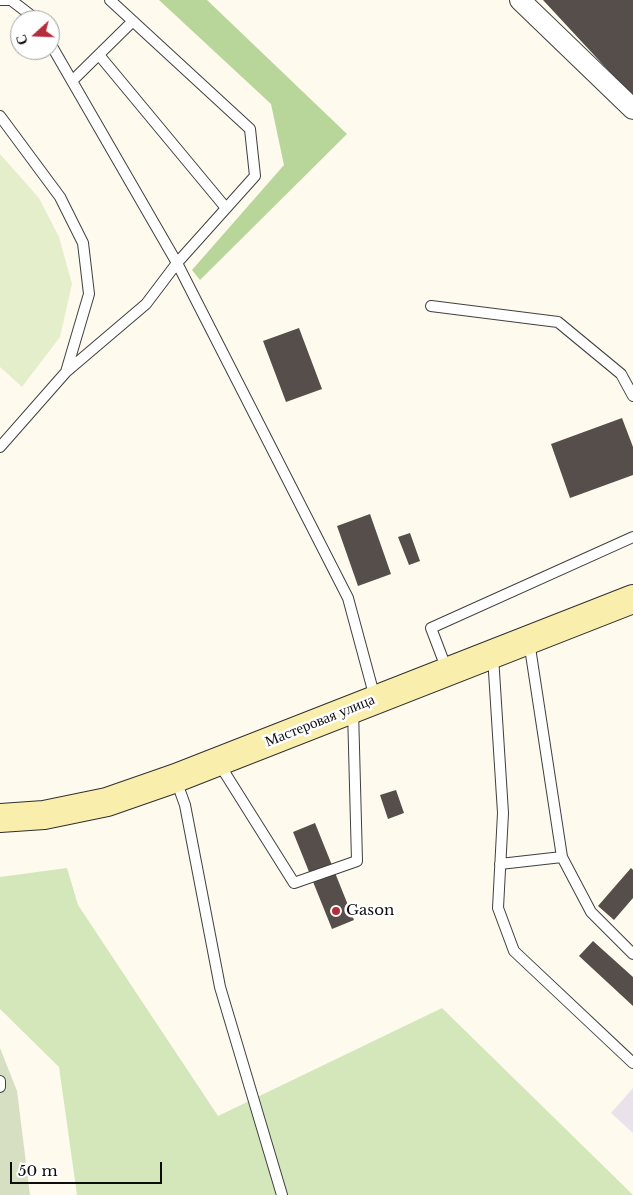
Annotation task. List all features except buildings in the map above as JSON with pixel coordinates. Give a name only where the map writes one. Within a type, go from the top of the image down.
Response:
[{"type":"main road","name":"Мастеровая улица","points":[[0,818],[44,815],[107,802],[218,762],[364,703],[633,599]]},
{"type":"street","points":[[520,0],[633,109]]},
{"type":"lane","points":[[0,0],[11,0],[24,10]]},
{"type":"lane","points":[[0,447],[66,372],[146,304],[177,263],[255,176],[250,129],[110,0]]},
{"type":"lane","points":[[72,81],[133,21]]},
{"type":"lane","points":[[99,55],[226,208]]},
{"type":"lane","points":[[60,60],[177,263],[348,598],[364,703],[357,861],[294,883],[218,762]]},
{"type":"lane","points":[[0,116],[60,197],[84,243],[89,294],[66,372]]},
{"type":"lane","points":[[431,306],[558,322],[621,374],[633,396]]},
{"type":"lane","points":[[447,671],[431,628],[633,537]]},
{"type":"lane","points":[[529,640],[562,857],[591,912],[633,954]]},
{"type":"lane","points":[[493,654],[503,814],[498,908],[514,952],[633,1063]]},
{"type":"lane","points":[[176,778],[186,805],[220,988],[282,1195]]},
{"type":"lane","points":[[500,864],[562,857]]},
{"type":"lane","points":[[0,1081],[0,1087]]},
{"type":"shaded area","points":[[633,1088],[633,1133],[611,1113]]},
{"type":"green space","points":[[159,0],[207,0],[347,134],[200,280],[192,270],[284,165],[271,104]]},
{"type":"green space","points":[[0,154],[39,198],[59,237],[72,284],[60,337],[22,387],[0,367]]},
{"type":"green space","points":[[67,868],[78,905],[218,1116],[442,1008],[633,1195],[77,1195],[59,1067],[0,1009],[0,877]]},
{"type":"green space","points":[[0,1048],[17,1091],[30,1195],[0,1195]]},
{"type":"place","name":"Gason","points":[[336,911]]}]
